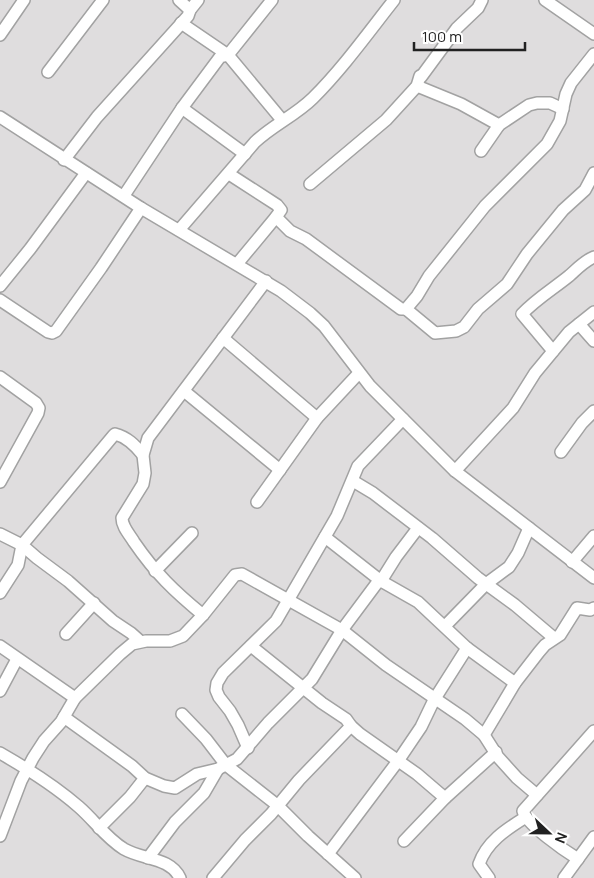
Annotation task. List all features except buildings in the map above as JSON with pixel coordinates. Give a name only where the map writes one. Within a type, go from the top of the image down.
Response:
[{"type":"street","points":[[0,35],[24,0]]},
{"type":"street","points":[[48,72],[103,0]]},
{"type":"street","points":[[179,0],[190,10]]},
{"type":"street","points":[[64,160],[97,117],[188,16],[198,0]]},
{"type":"street","points":[[125,194],[182,108],[220,57],[228,55],[272,0]]},
{"type":"street","points":[[180,230],[265,132],[312,98],[360,44],[394,0]]},
{"type":"street","points":[[310,184],[386,120],[419,80],[457,28],[478,8],[482,0]]},
{"type":"street","points":[[545,0],[594,34]]},
{"type":"street","points":[[181,23],[228,55],[282,120]]},
{"type":"street","points":[[406,309],[417,296],[429,276],[485,206],[546,144],[560,121],[566,94],[571,83],[594,54]]},
{"type":"street","points":[[419,80],[499,125]]},
{"type":"street","points":[[481,151],[499,125],[530,105],[536,103],[550,104],[563,109]]},
{"type":"street","points":[[182,108],[245,154]]},
{"type":"street","points":[[1,121],[141,208],[281,291],[317,320],[359,373],[455,471],[594,578]]},
{"type":"street","points":[[276,217],[290,231],[306,239],[401,310],[406,309],[435,333],[456,331],[464,327],[478,309],[507,284],[527,254],[575,197],[585,190],[594,172]]},
{"type":"street","points":[[0,286],[86,173]]},
{"type":"street","points":[[229,174],[277,205],[281,210],[237,264]]},
{"type":"street","points":[[0,300],[48,332],[56,331],[125,234],[141,208]]},
{"type":"street","points":[[553,351],[522,314],[544,294],[573,273],[586,260],[594,256]]},
{"type":"street","points":[[204,615],[170,587],[155,571],[122,522],[122,518],[143,484],[145,472],[143,454],[154,427],[266,281]]},
{"type":"street","points":[[455,471],[512,408],[535,373],[569,332],[594,312]]},
{"type":"street","points":[[579,324],[594,341]]},
{"type":"street","points":[[223,338],[317,418]]},
{"type":"street","points":[[257,502],[317,418],[359,373]]},
{"type":"street","points":[[0,377],[36,403],[39,408],[0,482]]},
{"type":"street","points":[[184,390],[280,470]]},
{"type":"street","points":[[561,452],[582,424],[594,412]]},
{"type":"street","points":[[248,748],[238,725],[219,697],[216,690],[217,683],[223,673],[276,621],[337,516],[358,466],[403,419]]},
{"type":"street","points":[[0,593],[18,565],[22,545],[115,434],[132,442],[143,454]]},
{"type":"street","points":[[353,481],[373,493],[450,552],[486,584],[515,605],[554,638]]},
{"type":"street","points":[[64,717],[132,766],[145,778],[164,786],[175,788],[197,774],[222,767],[237,759],[268,723],[316,673],[342,630],[377,583],[381,581],[418,528]]},
{"type":"street","points":[[445,626],[486,584],[509,567],[529,528]]},
{"type":"street","points":[[155,571],[192,532]]},
{"type":"street","points":[[0,534],[22,545],[36,558],[68,581],[113,621],[131,632],[140,641]]},
{"type":"street","points":[[572,562],[594,536]]},
{"type":"street","points":[[325,537],[381,581],[418,602],[467,648],[515,683]]},
{"type":"street","points":[[0,836],[27,769],[44,742],[64,717],[75,698],[132,644],[140,641],[170,641],[183,636],[204,615],[238,573],[342,630],[386,666],[434,700],[466,719],[484,735],[517,778],[537,795]]},
{"type":"street","points":[[66,634],[94,604]]},
{"type":"street","points":[[484,735],[515,683],[539,652],[560,635],[576,608],[590,610],[594,608]]},
{"type":"street","points":[[0,646],[75,698]]},
{"type":"street","points":[[252,646],[346,719],[351,726],[417,774],[445,798]]},
{"type":"street","points":[[328,854],[421,727],[434,700],[467,648]]},
{"type":"street","points":[[0,690],[18,659]]},
{"type":"street","points":[[182,714],[206,739],[222,767],[277,805],[355,878]]},
{"type":"street","points":[[213,878],[320,756],[351,726]]},
{"type":"street","points":[[578,859],[558,845],[526,817],[523,811],[594,731]]},
{"type":"street","points":[[404,841],[445,798],[496,752]]},
{"type":"street","points":[[0,753],[27,769],[75,804],[117,845],[137,856],[170,866],[180,878]]},
{"type":"street","points":[[148,858],[175,822],[204,793],[222,767]]},
{"type":"street","points":[[99,828],[130,797],[145,778]]},
{"type":"street","points":[[489,878],[479,864],[482,854],[500,834],[526,817]]},
{"type":"street","points":[[564,878],[594,837]]},
{"type":"shaded area","points":[[0,0],[594,0],[594,878],[0,878]]}]
